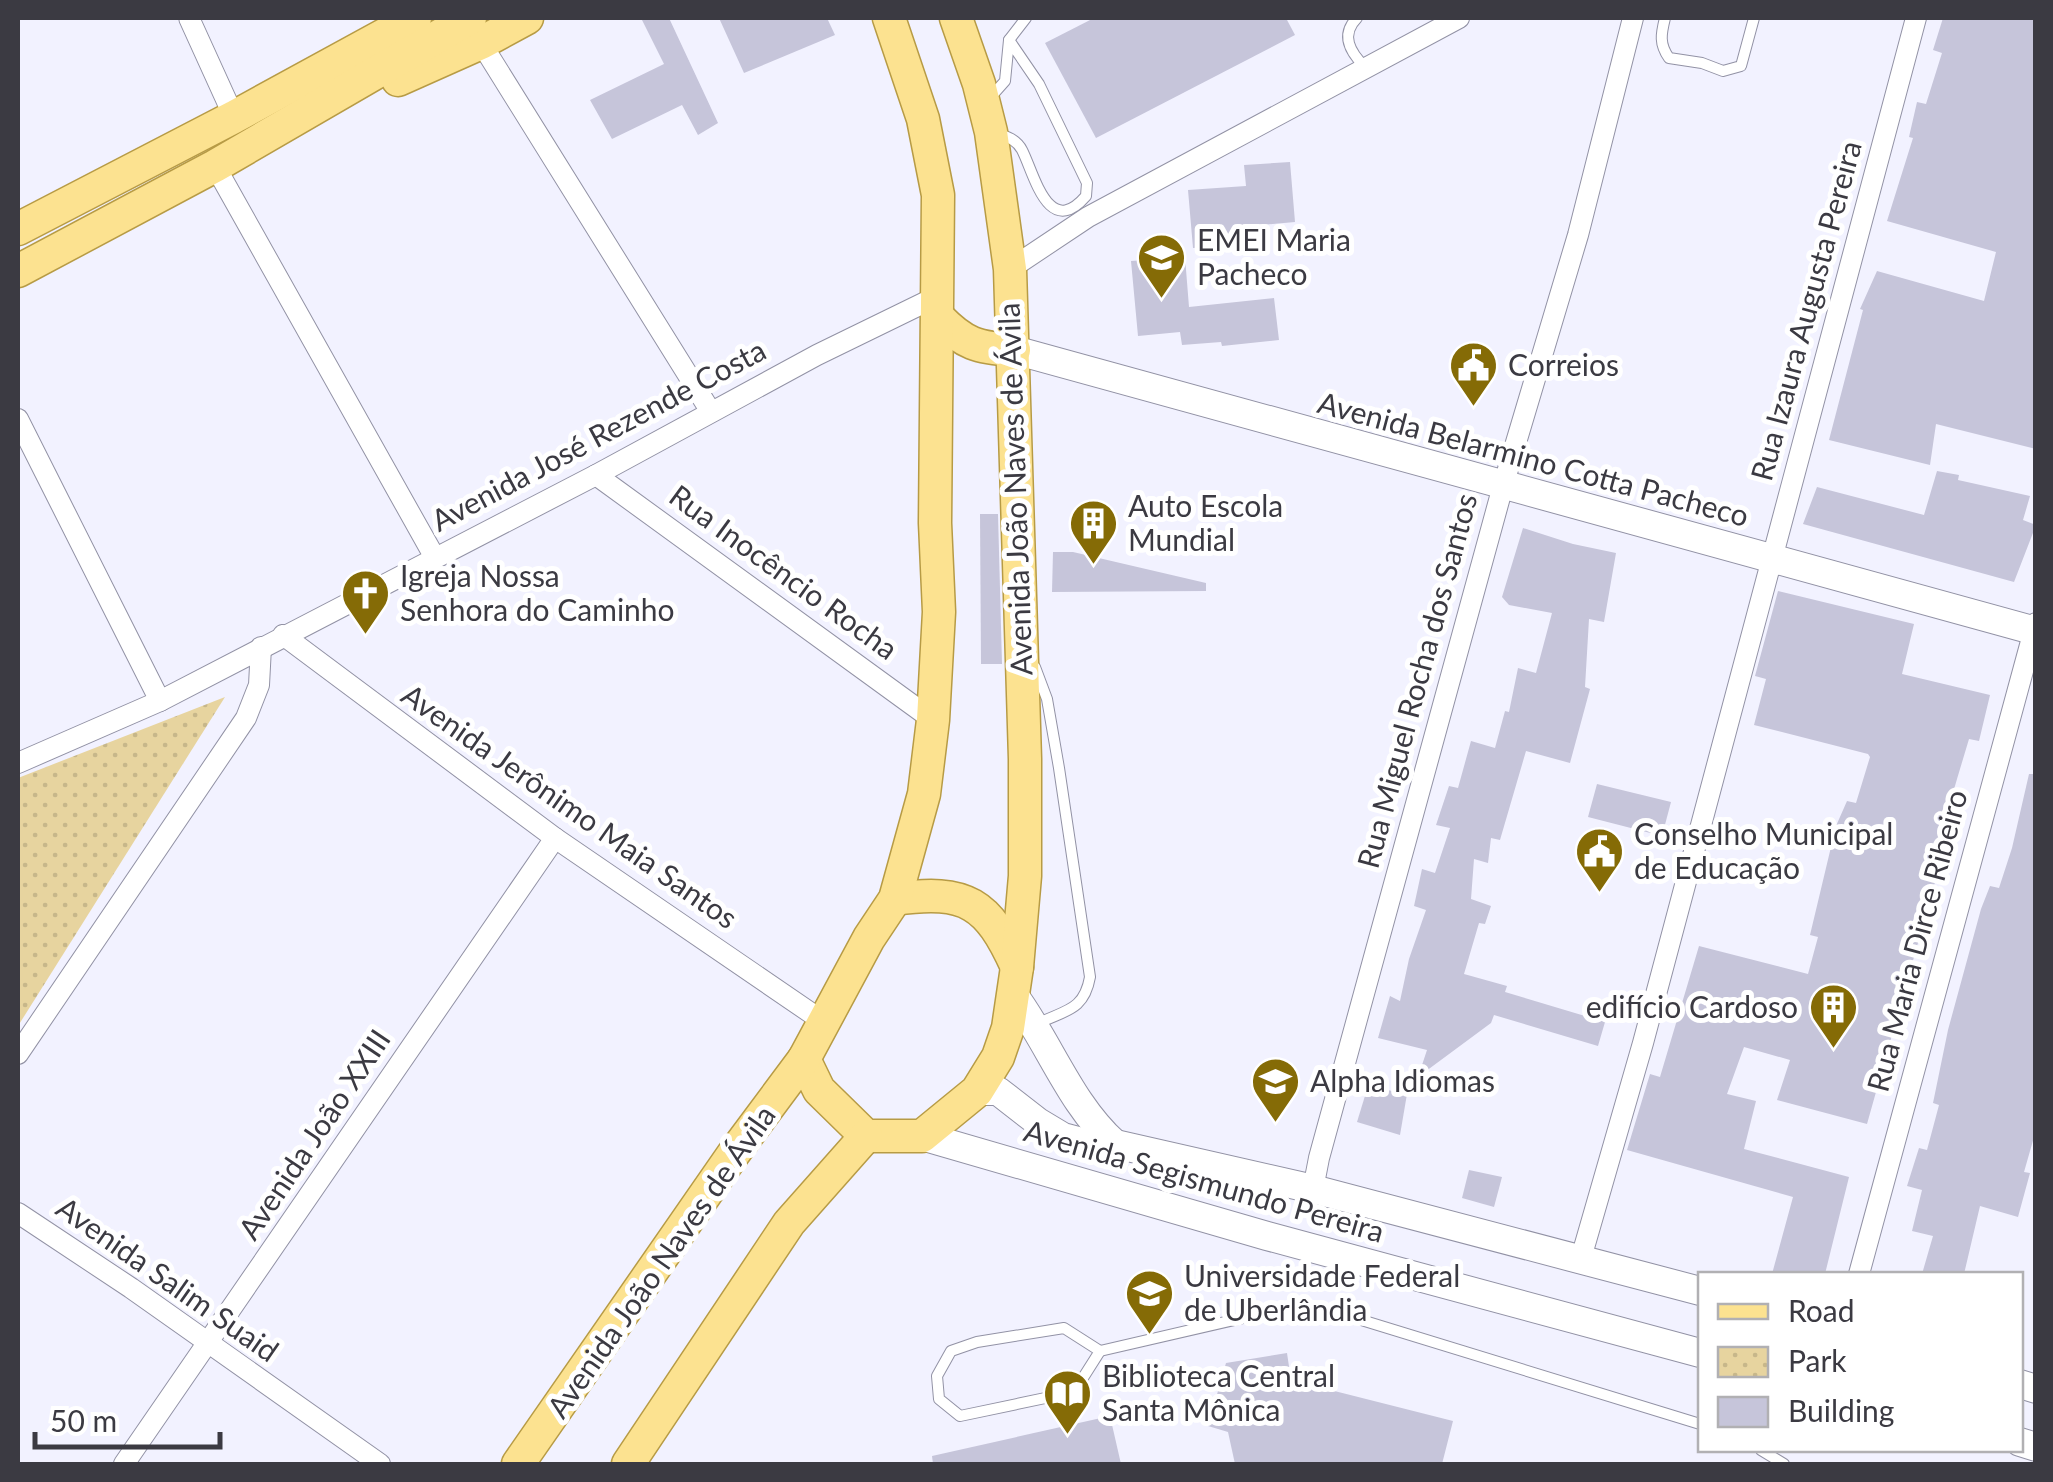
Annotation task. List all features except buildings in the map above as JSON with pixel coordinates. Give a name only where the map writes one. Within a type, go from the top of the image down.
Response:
[{"type":"main road","points":[[264,100],[382,18]]},
{"type":"main road","points":[[18,229],[415,18]]},
{"type":"main road","points":[[18,271],[215,166],[269,132],[476,30],[527,18]]},
{"type":"main road","points":[[889,18],[923,119],[938,195],[938,612],[934,720],[924,794],[896,898],[869,938],[804,1060],[818,1090],[866,1136],[922,1136],[977,1091],[998,1057],[1008,1028],[1015,980],[1000,931],[987,914],[971,903],[922,895],[896,898]]},
{"type":"main road","name":"Avenida João Naves de Ávila","points":[[962,24],[987,117],[1010,270],[1025,758],[1025,876],[1015,980]]},
{"type":"main road","points":[[939,306],[956,336],[971,344],[1014,350]]},
{"type":"main road","name":"Avenida Belarmino Cotta Pacheco","points":[[1014,350],[2035,628]]},
{"type":"main road","name":"Avenida Segismundo Pereira","points":[[1015,980],[1077,1100],[1115,1144]]},
{"type":"main road","name":"Avenida João Naves de Ávila","points":[[518,1464],[734,1153],[804,1060]]},
{"type":"main road","name":"Avenida Segismundo Pereira","points":[[977,1091],[998,1091],[1064,1137],[1091,1145],[1115,1144],[1314,1189],[1698,1290]]},
{"type":"main road","points":[[628,1464],[789,1223],[866,1136]]},
{"type":"main road","name":"Avenida Segismundo Pereira","points":[[922,1136],[1267,1236],[1698,1351]]},
{"type":"street","points":[[189,18],[234,117]]},
{"type":"street","points":[[1010,270],[1088,217],[1459,18]]},
{"type":"street","name":"Rua Miguel Rocha dos Santos","points":[[1314,1189],[1319,1158],[1503,486],[1578,235],[1632,18]]},
{"type":"street","name":"Rua Izaura Augusta Pereira","points":[[1582,1258],[1916,18]]},
{"type":"street","points":[[476,30],[711,412]]},
{"type":"street","points":[[215,166],[434,556]]},
{"type":"street","name":"Avenida José Rezende Costa","points":[[18,762],[160,700],[817,355],[939,306]]},
{"type":"street","points":[[18,419],[160,700]]},
{"type":"street","name":"Rua Inocêncio Rocha","points":[[596,474],[934,720]]},
{"type":"street","name":"Rua Maria Dirce Ribeiro","points":[[1860,1272],[2035,628]]},
{"type":"street","name":"Avenida Jerônimo Maia Santos","points":[[284,636],[555,838],[824,1022]]},
{"type":"street","points":[[18,1054],[246,718],[259,685],[261,647]]},
{"type":"street","name":"Avenida João XXIII","points":[[124,1464],[555,838]]},
{"type":"street","name":"Avenida Salim Suaid","points":[[18,1213],[380,1464]]},
{"type":"lane","points":[[1026,18],[1009,40],[1002,87],[987,117],[1017,143],[1033,182],[1048,204],[1058,209],[1076,206],[1086,196],[1087,182]]},
{"type":"lane","points":[[1357,18],[1349,26],[1347,38],[1352,52],[1366,68]]},
{"type":"lane","points":[[1665,18],[1662,48],[1669,58],[1702,63],[1723,72],[1741,66],[1754,18]]},
{"type":"lane","points":[[1009,40],[1039,84],[1087,182],[1094,200],[1088,217]]},
{"type":"lane","points":[[1006,72],[1013,61],[1024,61]]},
{"type":"lane","points":[[1018,624],[1047,699],[1086,928],[1090,977],[1087,995],[1072,1010],[1036,1025]]},
{"type":"lane","points":[[1100,1351],[1064,1328],[977,1342],[951,1351],[937,1376],[939,1399],[960,1416],[1074,1392],[1100,1351],[1268,1312],[1319,1307],[1698,1423]]},
{"type":"green space","points":[[225,697],[18,1026],[18,778]]},
{"type":"place","name":"EMEI Maria Pacheco","points":[[1162,300]]},
{"type":"place","name":"Correios","points":[[1473,408]]},
{"type":"place","name":"Auto Escola Mundial","points":[[1093,566]]},
{"type":"place","name":"Igreja Nossa Senhora do Caminho","points":[[365,636]]},
{"type":"place","name":"Conselho Municipal de Educação","points":[[1599,894]]},
{"type":"place","name":"edifício Cardoso","points":[[1833,1050]]},
{"type":"place","name":"Alpha Idiomas","points":[[1275,1124]]},
{"type":"place","name":"Universidade Federal de Uberlândia","points":[[1149,1336]]},
{"type":"place","name":"Biblioteca Central Santa Mônica","points":[[1067,1436]]}]
